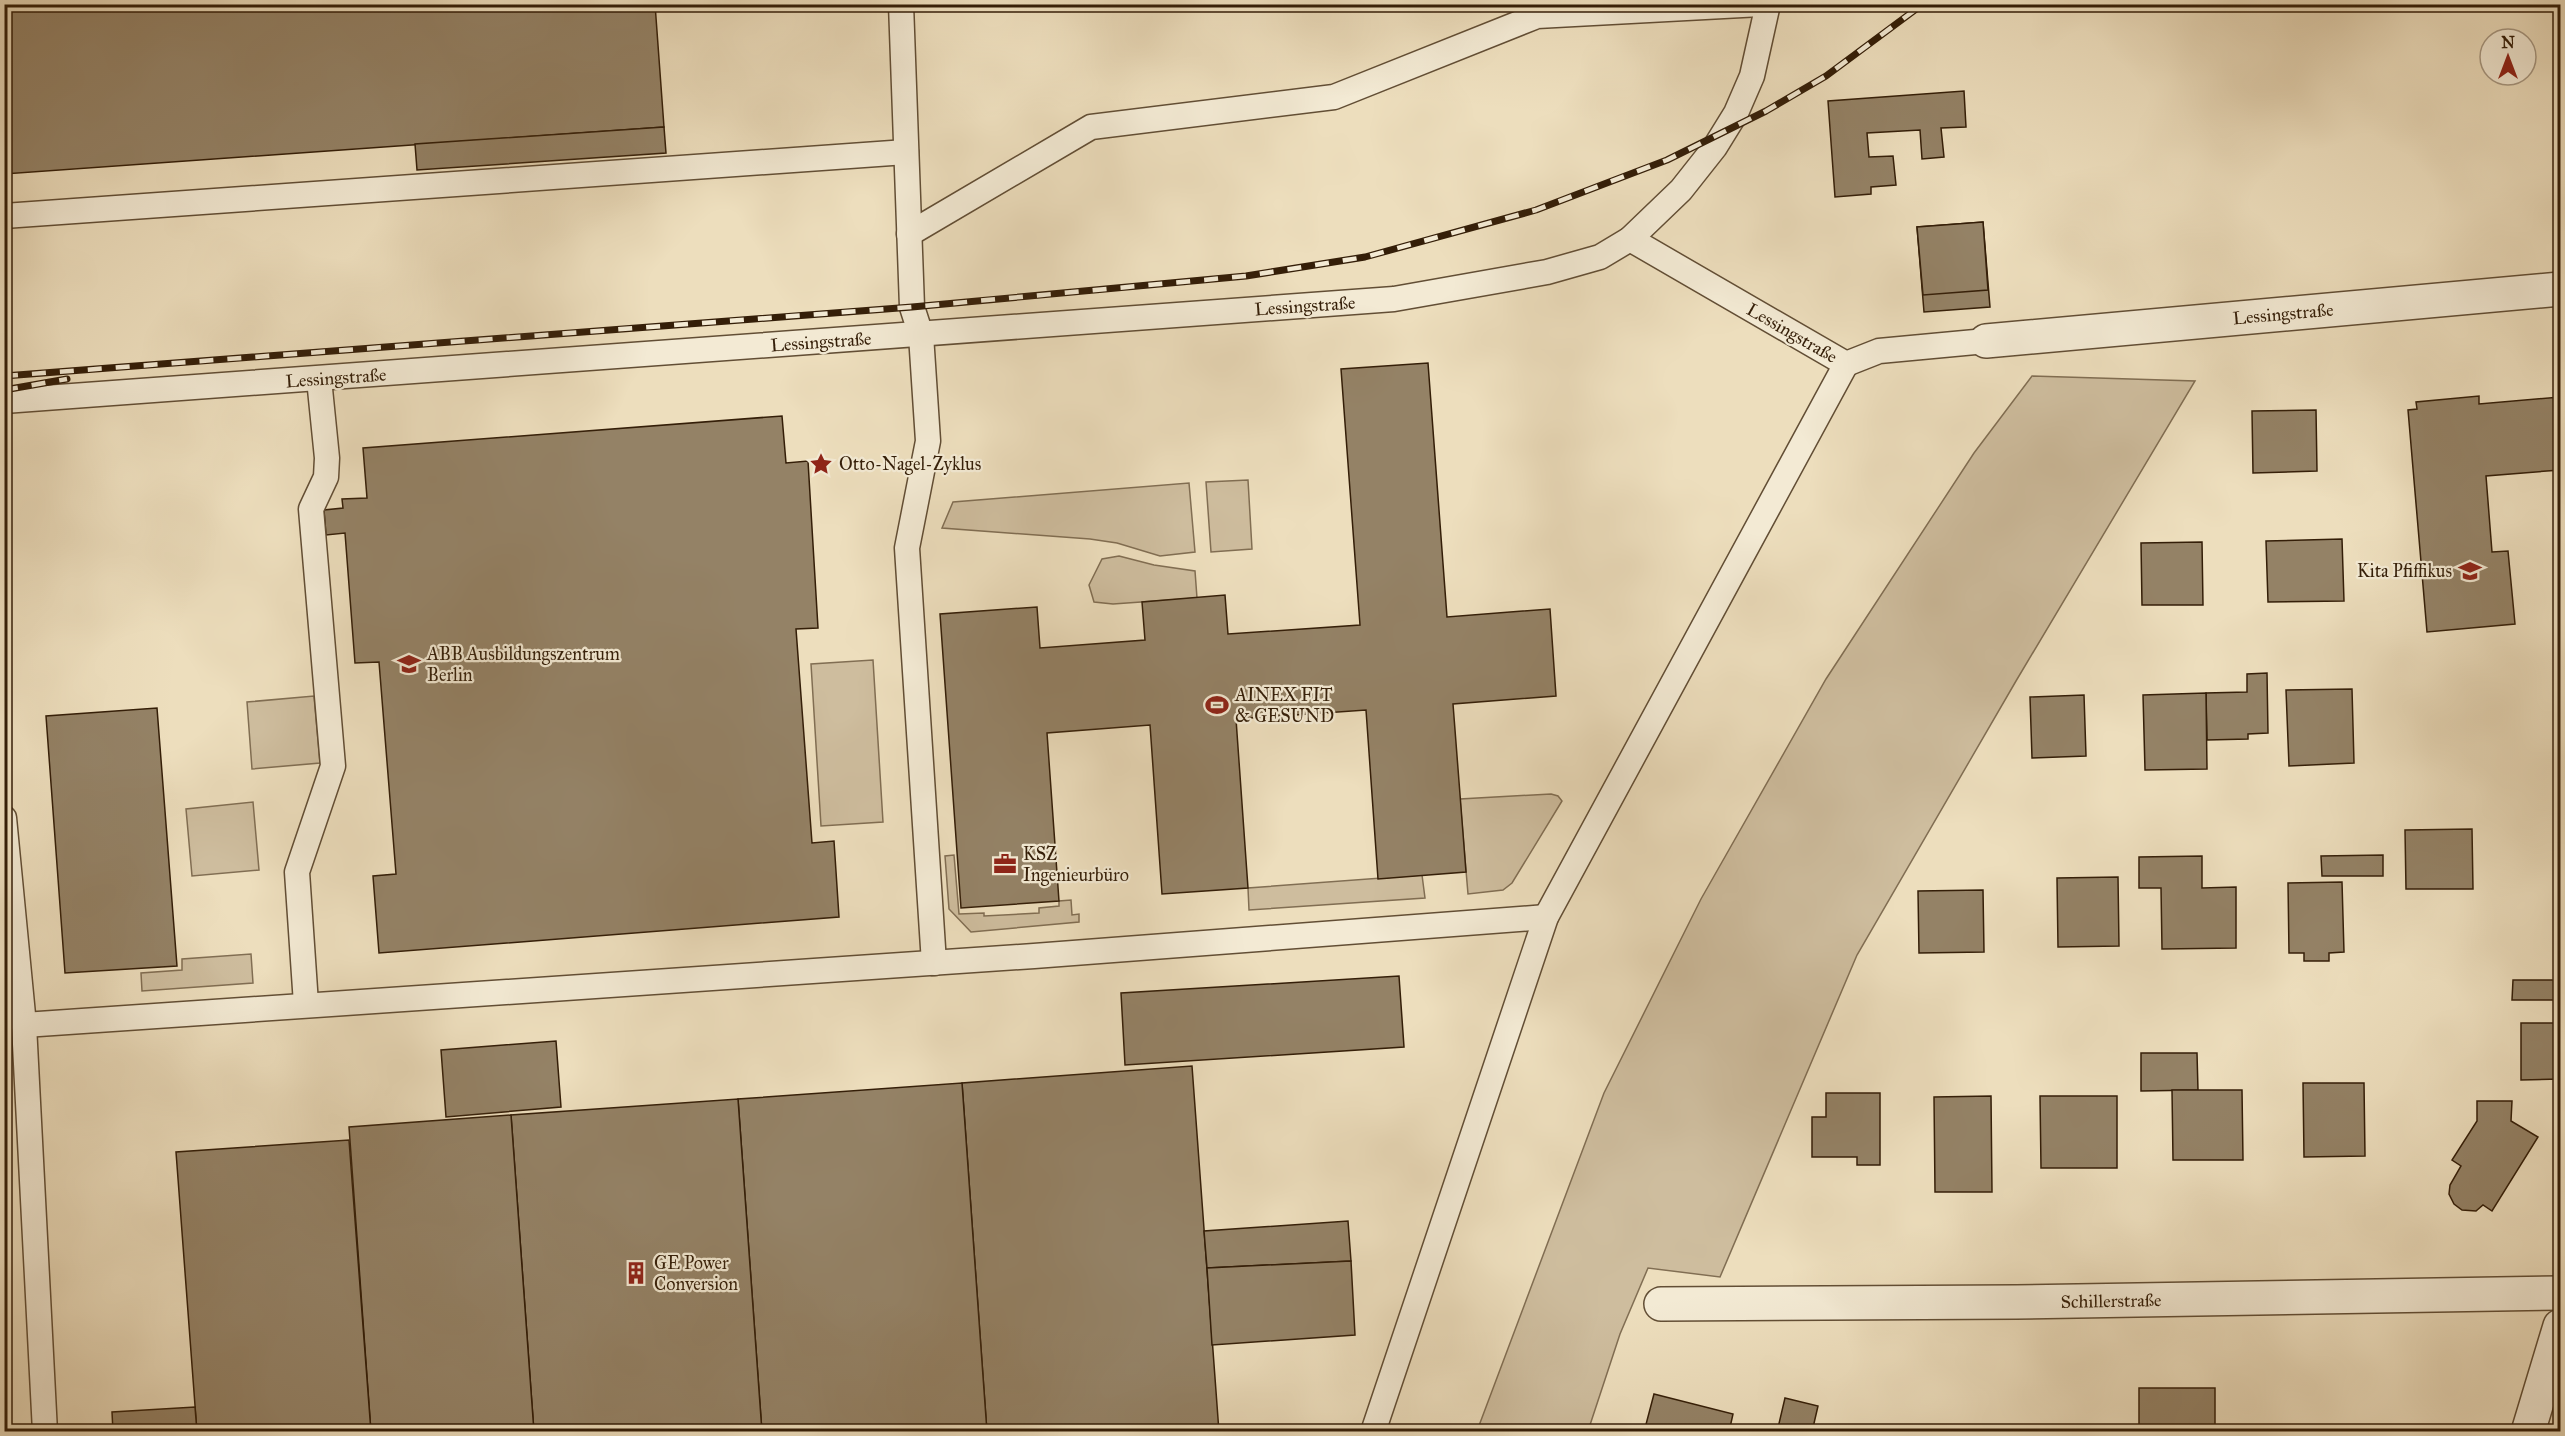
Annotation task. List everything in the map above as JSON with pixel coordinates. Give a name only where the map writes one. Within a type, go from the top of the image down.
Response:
[{"type":"street","name":"Lessingstraße","points":[[1986,341],[2560,289]]},
{"type":"street","name":"Schillerstraße","points":[[1661,1304],[2028,1302],[2560,1293]]},
{"type":"street","points":[[2528,1431],[2560,1326]]},
{"type":"lane","points":[[901,4],[912,308],[921,335],[928,441],[906,548],[934,963]]},
{"type":"lane","points":[[909,234],[1091,127],[1334,97],[1537,16],[1761,4]]},
{"type":"lane","points":[[1630,239],[1681,190],[1715,147],[1736,113],[1752,76],[1768,4]]},
{"type":"lane","points":[[4,216],[906,152]]},
{"type":"lane","name":"Lessingstraße","points":[[4,401],[1394,299],[1546,272],[1600,257],[1630,239],[1846,364],[1880,351],[1986,341]]},
{"type":"lane","points":[[1373,1431],[1546,917],[1846,364]]},
{"type":"lane","points":[[306,1004],[297,872],[333,766],[311,509],[326,477],[327,458],[319,379]]},
{"type":"lane","points":[[4,818],[9,922],[24,1025],[45,1431]]},
{"type":"lane","points":[[24,1025],[934,963],[1546,917]]},
{"type":"shaded area","points":[[2032,376],[2195,381],[2016,681],[1857,955],[1720,1277],[1648,1268],[1620,1334],[1588,1431],[1477,1431],[1604,1093],[1701,899],[1826,679],[1974,453]]},
{"type":"shaded area","points":[[1248,480],[1252,549],[1211,552],[1206,482]]},
{"type":"shaded area","points":[[1189,483],[1195,552],[1160,556],[1117,543],[1090,539],[942,528],[953,502]]},
{"type":"shaded area","points":[[1119,556],[1154,565],[1195,571],[1197,598],[1113,604],[1094,602],[1089,585],[1102,559]]},
{"type":"shaded area","points":[[873,660],[883,822],[821,826],[811,664]]},
{"type":"shaded area","points":[[314,696],[320,763],[252,769],[247,702]]},
{"type":"shaded area","points":[[1551,794],[1558,796],[1562,801],[1512,883],[1503,890],[1468,894],[1460,799]]},
{"type":"shaded area","points":[[253,802],[259,870],[192,876],[186,809]]},
{"type":"shaded area","points":[[954,855],[959,914],[984,913],[984,916],[1039,913],[1039,908],[1059,906],[1059,901],[1071,900],[1072,915],[1079,914],[1079,922],[971,932],[949,909],[945,856]]},
{"type":"shaded area","points":[[1422,875],[1425,898],[1249,910],[1248,888]]},
{"type":"shaded area","points":[[251,954],[253,983],[142,991],[141,973],[182,970],[182,959]]},
{"type":"building","points":[[4,4],[655,4],[664,127],[4,174]]},
{"type":"building","points":[[1964,91],[1966,127],[1941,128],[1944,157],[1922,159],[1920,130],[1867,133],[1869,157],[1893,156],[1896,185],[1871,187],[1871,194],[1835,197],[1828,101]]},
{"type":"building","points":[[664,127],[666,153],[417,170],[415,144]]},
{"type":"building","points":[[1983,222],[1990,307],[1924,312],[1917,227]]},
{"type":"building","points":[[1983,222],[1988,290],[1923,295],[1917,227]]},
{"type":"building","points":[[1428,363],[1447,617],[1550,609],[1556,696],[1453,704],[1466,872],[1378,879],[1366,710],[1236,719],[1248,888],[1162,894],[1150,725],[1047,733],[1059,901],[961,908],[940,614],[1037,607],[1040,648],[1145,640],[1142,602],[1225,595],[1228,634],[1360,625],[1341,369]]},
{"type":"building","points":[[2479,396],[2479,404],[2560,397],[2560,470],[2486,476],[2492,552],[2508,551],[2515,624],[2427,632],[2408,410],[2417,409],[2416,402]]},
{"type":"building","points":[[2316,410],[2317,471],[2253,473],[2252,411]]},
{"type":"building","points":[[782,416],[786,463],[808,461],[818,628],[796,629],[812,843],[834,841],[839,917],[379,953],[373,876],[396,874],[379,662],[355,663],[345,533],[326,535],[324,510],[343,508],[342,499],[367,498],[363,448]]},
{"type":"building","points":[[2342,539],[2344,601],[2268,602],[2266,541]]},
{"type":"building","points":[[2202,542],[2203,605],[2142,605],[2141,543]]},
{"type":"building","points":[[2267,673],[2268,733],[2248,734],[2248,739],[2207,740],[2206,693],[2247,692],[2247,674]]},
{"type":"building","points":[[2352,689],[2354,763],[2289,766],[2286,690]]},
{"type":"building","points":[[2206,693],[2207,769],[2145,770],[2143,695]]},
{"type":"building","points":[[2084,695],[2086,756],[2032,758],[2030,697]]},
{"type":"building","points":[[157,708],[177,966],[65,973],[46,716]]},
{"type":"building","points":[[2472,829],[2473,889],[2406,889],[2405,830]]},
{"type":"building","points":[[2383,855],[2383,876],[2322,876],[2321,856]]},
{"type":"building","points":[[2202,856],[2202,888],[2236,887],[2236,948],[2162,949],[2161,888],[2139,888],[2139,857]]},
{"type":"building","points":[[2118,877],[2119,946],[2058,947],[2057,878]]},
{"type":"building","points":[[2342,882],[2344,952],[2329,953],[2329,961],[2304,961],[2304,953],[2289,953],[2288,883]]},
{"type":"building","points":[[1983,890],[1984,952],[1919,953],[1918,891]]},
{"type":"building","points":[[1399,976],[1404,1047],[1125,1065],[1121,993]]},
{"type":"building","points":[[2513,980],[2560,980],[2560,1000],[2512,1000]]},
{"type":"building","points":[[2521,1023],[2560,1023],[2560,1079],[2521,1080]]},
{"type":"building","points":[[556,1041],[561,1107],[446,1117],[441,1050]]},
{"type":"building","points":[[2141,1053],[2197,1053],[2198,1090],[2141,1091]]},
{"type":"building","points":[[1192,1066],[1219,1432],[987,1432],[962,1083]]},
{"type":"building","points":[[962,1083],[987,1432],[762,1432],[738,1099]]},
{"type":"building","points":[[2303,1083],[2364,1083],[2365,1156],[2304,1157]]},
{"type":"building","points":[[2172,1090],[2242,1090],[2243,1160],[2173,1160]]},
{"type":"building","points":[[1826,1093],[1880,1093],[1880,1165],[1857,1165],[1857,1157],[1812,1157],[1812,1117],[1826,1117]]},
{"type":"building","points":[[1991,1096],[1992,1192],[1935,1192],[1934,1097]]},
{"type":"building","points":[[2040,1096],[2117,1096],[2117,1168],[2041,1168]]},
{"type":"building","name":"GE Power Conversion","points":[[738,1099],[762,1432],[534,1432],[511,1115]]},
{"type":"building","points":[[2477,1101],[2512,1101],[2511,1121],[2538,1137],[2492,1211],[2483,1205],[2476,1211],[2462,1210],[2454,1204],[2449,1194],[2450,1185],[2461,1166],[2452,1160],[2477,1121]]},
{"type":"building","points":[[511,1115],[534,1432],[371,1432],[349,1127]]},
{"type":"building","points":[[349,1140],[371,1432],[197,1432],[176,1152]]},
{"type":"building","points":[[1348,1221],[1351,1261],[1207,1268],[1204,1231]]},
{"type":"building","points":[[1351,1261],[1355,1335],[1212,1345],[1207,1268]]},
{"type":"building","points":[[2139,1388],[2215,1388],[2215,1432],[2139,1432]]},
{"type":"building","points":[[1654,1394],[1733,1414],[1729,1432],[1644,1432]]},
{"type":"building","points":[[1785,1398],[1818,1406],[1812,1432],[1777,1432]]},
{"type":"building","points":[[195,1407],[197,1432],[113,1432],[112,1412]]},
{"type":"railway","points":[[4,376],[912,307],[1246,276],[1365,257],[1536,210],[1667,160],[1766,111],[1826,76],[1923,4]]},
{"type":"railway","points":[[4,390],[67,379]]},
{"type":"place","name":"Otto-Nagel-Zyklus","points":[[821,464]]},
{"type":"place","name":"Kita Pfiffikus","points":[[2470,571]]},
{"type":"place","name":"ABB Ausbildungszentrum Berlin","points":[[409,664]]},
{"type":"place","name":"AINEX FIT & GESUND","points":[[1217,705]]},
{"type":"place","name":"KSZ Ingenieurbüro","points":[[1005,864]]},
{"type":"place","name":"GE Power Conversion","points":[[636,1273]]}]
